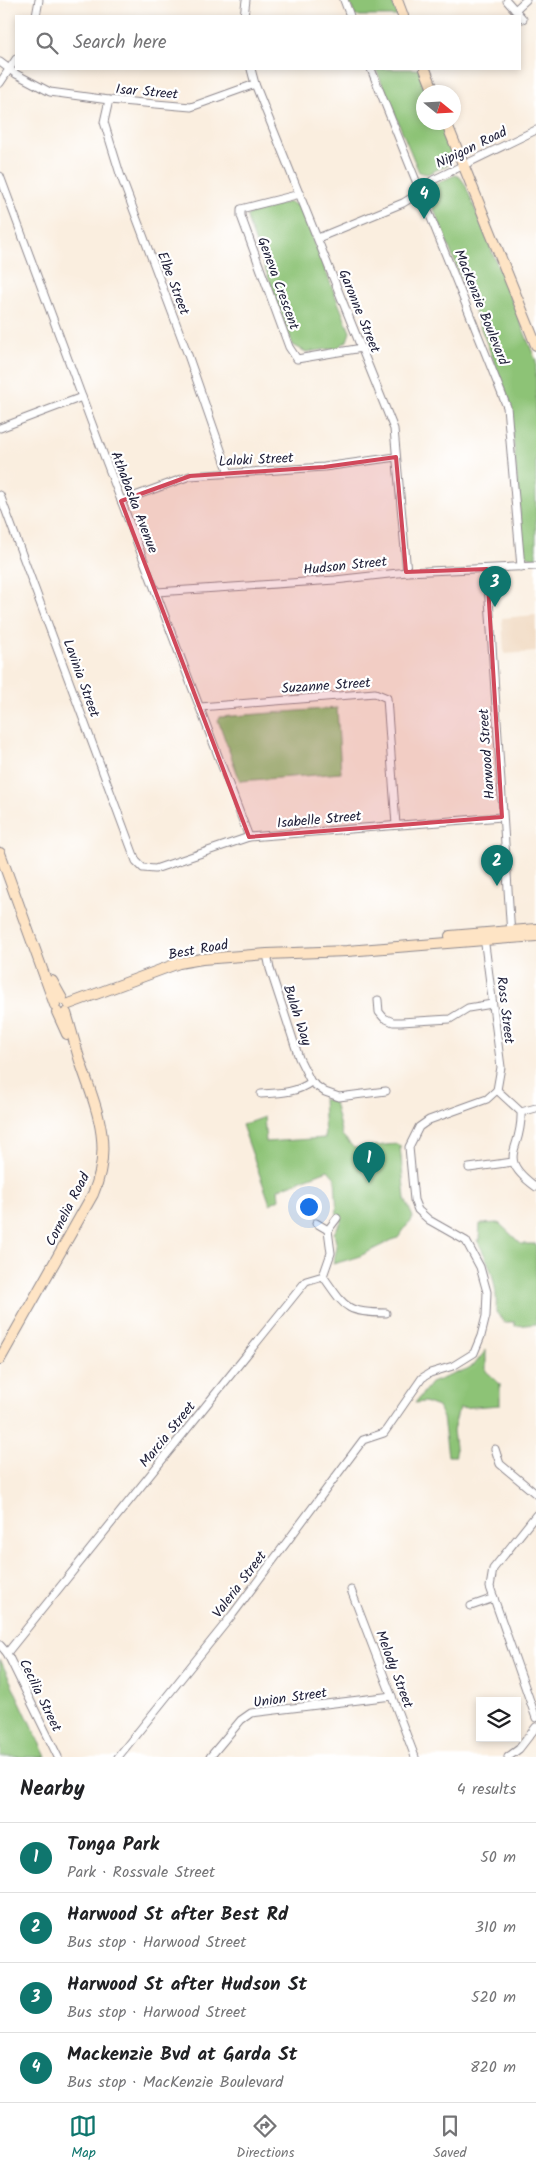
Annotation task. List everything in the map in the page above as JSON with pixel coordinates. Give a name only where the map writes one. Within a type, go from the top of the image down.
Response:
[{"type":"main road","points":[[397,0],[404,15]]},
{"type":"main road","points":[[424,70],[431,85]]},
{"type":"main road","points":[[449,130],[536,345]]},
{"type":"main road","name":"Cornelia Road","points":[[0,853],[38,956],[62,1007],[92,1093],[102,1132],[103,1153],[101,1172],[93,1194],[0,1359]]},
{"type":"main road","name":"Best Road","points":[[511,935],[536,929]]},
{"type":"main road","name":"Best Road","points":[[62,1007],[179,963],[267,954],[338,950],[347,946],[511,935],[536,936]]},
{"type":"street","points":[[36,15],[39,0]]},
{"type":"street","points":[[244,15],[246,0]]},
{"type":"street","points":[[344,0],[350,15]]},
{"type":"street","points":[[515,10],[526,0]]},
{"type":"street","points":[[507,1],[519,15]]},
{"type":"street","points":[[0,83],[15,61]]},
{"type":"street","name":"Isar Street","points":[[0,62],[11,68],[16,74],[50,92],[109,100],[191,107],[255,84]]},
{"type":"street","name":"Garonne Street","points":[[251,70],[255,84],[394,429],[406,572]]},
{"type":"street","name":"MacKenzie Boulevard","points":[[371,70],[507,408],[521,567]]},
{"type":"street","name":"Elbe Street","points":[[109,100],[104,122],[120,174],[188,355],[229,473]]},
{"type":"street","name":"Nipigon Road","points":[[318,238],[403,203],[421,192],[433,180],[536,130]]},
{"type":"street","name":"Athabaska Avenue","points":[[0,176],[249,837]]},
{"type":"street","name":"Geneva Crescent","points":[[300,194],[241,208],[240,216],[289,347],[297,359],[362,348]]},
{"type":"street","points":[[0,428],[82,397]]},
{"type":"street","name":"Laloki Street","points":[[121,501],[181,478],[198,474],[324,468],[396,457]]},
{"type":"street","name":"Lavinia Street","points":[[0,495],[136,861],[143,868]]},
{"type":"street","name":"Hudson Street","points":[[157,592],[335,580],[406,572],[536,566]]},
{"type":"street","name":"Harwood Street","points":[[487,569],[511,935]]},
{"type":"street","name":"Suzanne Street","points":[[200,707],[375,693],[387,698],[396,825]]},
{"type":"street","name":"Isabelle Street","points":[[143,868],[155,869],[249,837],[502,817]]},
{"type":"street","name":"Ross Street","points":[[484,937],[501,1067],[497,1090]]},
{"type":"street","name":"Bulah Way","points":[[267,954],[298,1058],[311,1082]]},
{"type":"street","points":[[378,1000],[379,1012],[384,1018],[393,1022],[450,1019],[468,1008],[492,1004]]},
{"type":"street","points":[[261,1094],[301,1089],[311,1082],[324,1092],[339,1097],[354,1097],[386,1091]]},
{"type":"street","points":[[497,1090],[521,1112],[522,1125],[512,1156],[513,1162],[514,1167],[524,1179],[536,1187]]},
{"type":"street","name":"Valeria Street","points":[[118,1757],[233,1614],[363,1440],[384,1432],[422,1378],[430,1373],[460,1363],[474,1353],[481,1336],[487,1303],[485,1279],[466,1241],[430,1220],[416,1206],[409,1147],[419,1127],[429,1120],[488,1099],[497,1090]]},
{"type":"street","points":[[521,1112],[536,1108]]},
{"type":"street","points":[[469,1168],[513,1162]]},
{"type":"street","points":[[337,1218],[328,1230],[331,1253],[323,1276],[339,1300],[350,1309],[360,1312],[386,1313]]},
{"type":"street","points":[[316,1223],[328,1230]]},
{"type":"street","name":"Marcia Street","points":[[7,1653],[300,1288],[306,1282],[323,1276]]},
{"type":"street","points":[[495,1449],[500,1464],[536,1494]]},
{"type":"street","points":[[536,1515],[493,1569],[490,1587],[536,1718]]},
{"type":"street","name":"Melody Street","points":[[351,1590],[415,1757]]},
{"type":"street","points":[[471,1606],[494,1598]]},
{"type":"street","name":"Cecilia Street","points":[[0,1646],[7,1653],[58,1757]]},
{"type":"street","name":"Union Street","points":[[210,1757],[241,1720],[251,1714],[392,1696]]},
{"type":"street","points":[[508,1757],[519,1749],[536,1727]]},
{"type":"highlighted area","points":[[396,457],[406,572],[487,569],[502,817],[249,837],[121,501],[190,476],[324,467]]},
{"type":"shaded area","points":[[536,615],[536,652],[504,654],[502,618]]},
{"type":"green space","points":[[349,0],[391,0],[398,15],[355,15]]},
{"type":"green space","points":[[376,70],[419,70],[425,85],[416,85],[416,130],[443,130],[454,155],[448,165],[427,174],[419,172]]},
{"type":"green space","points":[[455,175],[460,177],[465,184],[536,361],[536,559],[527,556],[523,549],[510,402],[428,194],[431,186]]},
{"type":"green space","points":[[290,202],[300,207],[350,332],[347,341],[337,348],[306,352],[293,345],[248,222],[247,216],[255,210]]},
{"type":"green space","points":[[337,708],[341,773],[240,781],[218,720],[220,717]]},
{"type":"green space","points":[[323,1099],[334,1102],[342,1135],[354,1148],[396,1144],[400,1146],[405,1199],[413,1217],[398,1238],[358,1257],[333,1264],[337,1247],[334,1233],[342,1220],[337,1215],[335,1178],[328,1170],[278,1189],[279,1199],[270,1204],[242,1125],[264,1117],[266,1142],[325,1138]]},
{"type":"green space","points":[[499,1223],[521,1244],[536,1244],[536,1324],[515,1326],[515,1322],[504,1322],[496,1312],[496,1293],[492,1275],[477,1240],[479,1240],[480,1224]]},
{"type":"green space","points":[[486,1350],[486,1371],[500,1384],[500,1405],[459,1408],[453,1430],[456,1456],[448,1456],[443,1418],[438,1407],[424,1402],[415,1403],[431,1383],[467,1369],[475,1364]]},
{"type":"green space","points":[[0,1659],[46,1757],[0,1757]]},
{"type":"place","name":"Mackenzie Bvd at Garda St","points":[[424,219]]},
{"type":"place","name":"Harwood St after Hudson St","points":[[495,607]]},
{"type":"place","name":"Harwood St after Best Rd","points":[[497,886]]},
{"type":"place","name":"Tonga Park","points":[[369,1183]]}]
